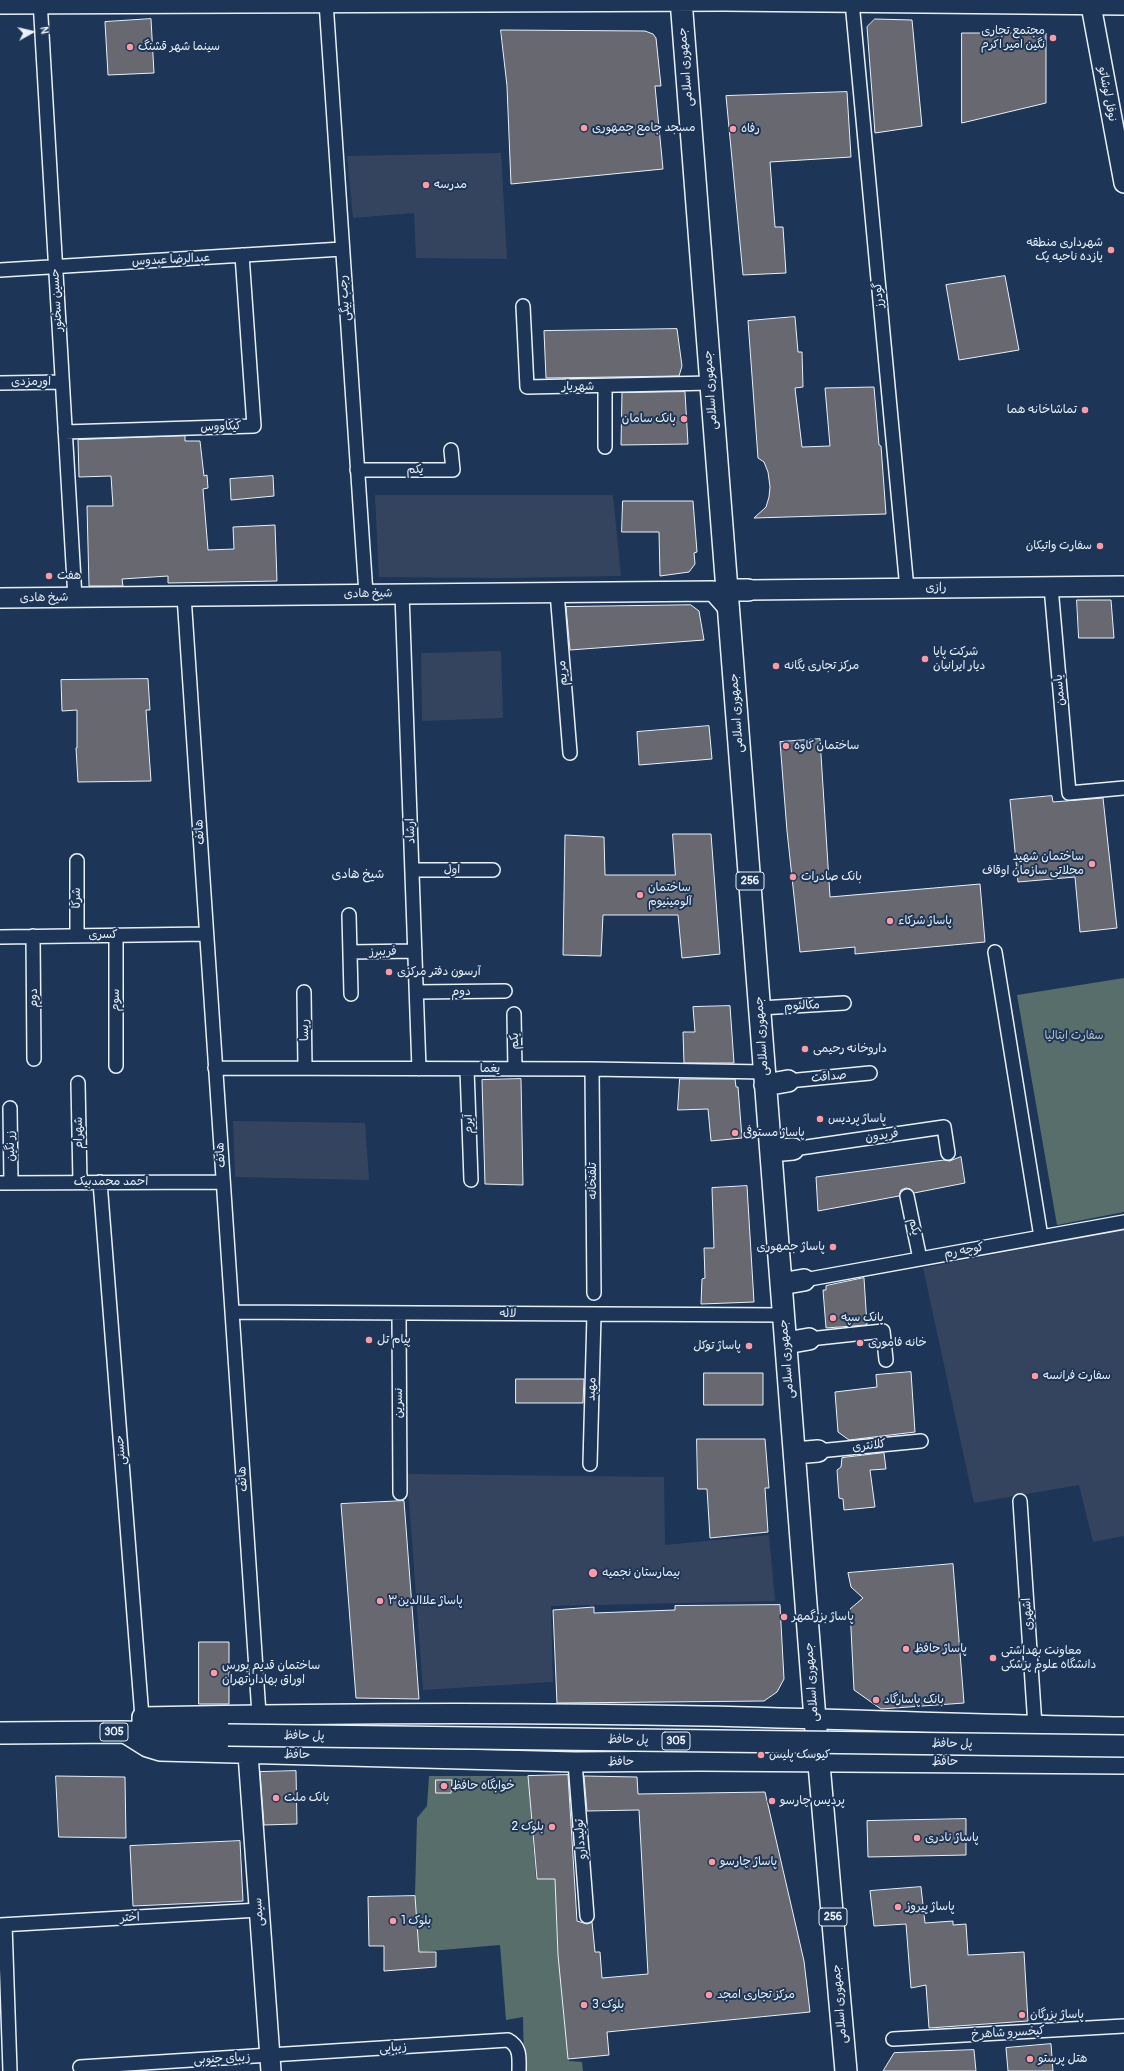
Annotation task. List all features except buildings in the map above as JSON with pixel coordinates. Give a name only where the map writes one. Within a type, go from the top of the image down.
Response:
[{"type":"main road","points":[[0,3],[40,1],[326,2],[687,0],[1090,2],[1124,4]]},
{"type":"main road","name":"جمهوری اسلامی","points":[[687,0],[711,383],[815,1719],[846,2071]]},
{"type":"main road","name":"نوفل لوشاتو","points":[[1090,2],[1124,184]]},
{"type":"main road","name":"رازی","points":[[748,590],[1124,586]]},
{"type":"main road","points":[[728,600],[748,590]]},
{"type":"main road","name":"شیخ هادی","points":[[0,598],[713,591],[728,600]]},
{"type":"main road","points":[[765,1078],[788,1082]]},
{"type":"main road","points":[[771,1151],[793,1149]]},
{"type":"main road","points":[[781,1284],[804,1280]]},
{"type":"main road","points":[[786,1343],[809,1339]]},
{"type":"main road","points":[[795,1453],[818,1451]]},
{"type":"main road","points":[[135,1727],[259,1714],[702,1716],[1035,1726],[1124,1727]]},
{"type":"main road","points":[[699,1761],[702,1716]]},
{"type":"main road","name":"305","points":[[0,1733],[135,1727]]},
{"type":"main road","name":"پل حافظ","points":[[135,1727],[228,1735],[1124,1746]]},
{"type":"main road","name":"حافظ","points":[[135,1727],[147,1747],[160,1751],[575,1762],[699,1761],[1124,1764]]},
{"type":"main road","name":"سیمی","points":[[248,1754],[270,2063]]},
{"type":"street","name":"حسین سخنور","points":[[40,1],[75,598]]},
{"type":"street","name":"رجب بیگی","points":[[326,2],[366,594]]},
{"type":"street","name":"گودرز","points":[[852,2],[907,589]]},
{"type":"street","name":"عبدالرضا عبدوس","points":[[0,270],[342,249]]},
{"type":"street","name":"کیکاووس","points":[[65,432],[254,426],[242,255]]},
{"type":"street","name":"شهریار","points":[[523,306],[527,387],[605,387],[711,383]]},
{"type":"street","name":"اورمزدی","points":[[0,383],[62,382]]},
{"type":"street","points":[[605,387],[605,447]]},
{"type":"street","name":"یکم","points":[[357,470],[453,470],[452,450]]},
{"type":"street","name":"یاسمن","points":[[1052,587],[1069,793],[1124,788]]},
{"type":"street","name":"مریم","points":[[557,592],[570,754]]},
{"type":"street","name":"ارشاد","points":[[402,594],[419,1069]]},
{"type":"street","name":"هاتف","points":[[184,596],[259,1714]]},
{"type":"street","name":"شرکا","points":[[77,861],[77,935]]},
{"type":"street","name":"اول","points":[[412,870],[492,870]]},
{"type":"street","points":[[349,915],[351,994]]},
{"type":"street","name":"کسری","points":[[0,937],[206,934]]},
{"type":"street","name":"سوم","points":[[116,935],[116,1066]]},
{"type":"street","name":"دوم","points":[[33,936],[34,1059]]},
{"type":"street","name":"فریبرز","points":[[350,952],[416,952]]},
{"type":"street","points":[[994,952],[1041,1237]]},
{"type":"street","name":"دوم","points":[[417,992],[505,991]]},
{"type":"street","name":"ریسا","points":[[304,992],[305,1068]]},
{"type":"street","name":"مکالئوم","points":[[760,1008],[844,1004]]},
{"type":"street","name":"یکم","points":[[514,1014],[515,1069]]},
{"type":"street","name":"یغما","points":[[215,1068],[592,1069],[765,1078]]},
{"type":"street","name":"آیرم","points":[[467,1069],[471,1180]]},
{"type":"street","name":"تلفنخانه","points":[[592,1069],[594,1293]]},
{"type":"street","name":"صداقت","points":[[788,1082],[870,1073]]},
{"type":"street","name":"شهرام","points":[[78,1083],[80,1182]]},
{"type":"street","name":"زر نگین","points":[[6,1183],[10,1108]]},
{"type":"street","name":"فریدون","points":[[793,1149],[944,1127],[948,1153]]},
{"type":"street","name":"حسنی","points":[[100,1182],[135,1727]]},
{"type":"street","name":"احمد محمدبیک","points":[[6,1183],[223,1182]]},
{"type":"street","name":"یکم","points":[[907,1196],[920,1259]]},
{"type":"street","name":"کوچه رم","points":[[804,1280],[1124,1222]]},
{"type":"street","name":"لاله","points":[[232,1312],[784,1315]]},
{"type":"street","name":"نسرین","points":[[399,1313],[400,1493]]},
{"type":"street","name":"مهبد","points":[[590,1464],[594,1315]]},
{"type":"street","points":[[809,1339],[883,1331],[886,1360]]},
{"type":"street","name":"کلانتری","points":[[818,1451],[921,1441]]},
{"type":"street","name":"اشهری","points":[[1020,1501],[1035,1726]]},
{"type":"street","name":"تولیددارو","points":[[575,1762],[587,1916]]},
{"type":"street","name":"اختر","points":[[3,1925],[259,1910]]},
{"type":"street","points":[[3,1925],[10,2071]]},
{"type":"street","name":"کیخسرو شاهرخ","points":[[893,2039],[1124,2026]]},
{"type":"street","name":"زیبایی","points":[[270,2063],[508,2040],[514,2043],[519,2050],[519,2071]]},
{"type":"street","name":"زیبای جنوبی","points":[[80,2067],[270,2063]]},
{"type":"shaded area","name":"مدرسه","points":[[501,153],[507,259],[416,258],[414,213],[353,218],[347,156]]},
{"type":"shaded area","points":[[375,495],[613,495],[621,576],[501,578],[379,577]]},
{"type":"shaded area","points":[[501,651],[503,718],[422,721],[421,653]]},
{"type":"shaded area","points":[[233,1121],[365,1123],[369,1180],[235,1177]]},
{"type":"shaded area","name":"سفارت فرانسه","points":[[1124,1230],[1124,1536],[1093,1542],[1079,1485],[974,1503],[923,1268]]},
{"type":"shaded area","name":"بیمارستان نجمیه","points":[[407,1474],[664,1477],[665,1545],[769,1535],[775,1601],[551,1606],[553,1682],[423,1690]]},
{"type":"green space","name":"سفارت ایتالیا","points":[[1124,978],[1124,1212],[1057,1225],[1017,995]]},
{"type":"green space","points":[[429,1776],[528,1776],[536,1879],[555,1879],[568,2059],[569,2061],[582,2062],[583,2071],[524,2071],[523,2017],[506,2020],[500,1945],[419,1952],[415,1896],[417,1818],[427,1806]]},
{"type":"place","name":"مجتمع تجاری نگین امیر اکرم","points":[[1053,38]]},
{"type":"place","name":"سینما شهر قشنگ","points":[[130,47]]},
{"type":"place","name":"مسجد جامع جمهوری","points":[[584,128]]},
{"type":"place","name":"رفاه","points":[[733,129]]},
{"type":"place","name":"مدرسه","points":[[426,185]]},
{"type":"place","name":"شهرداری منطقه یازده ناحیه یک","points":[[1111,250]]},
{"type":"place","name":"تماشاخانه هما","points":[[1085,410]]},
{"type":"place","name":"بانک سامان","points":[[684,419]]},
{"type":"place","name":"سفارت واتیکان","points":[[1100,546]]},
{"type":"place","name":"هفت","points":[[49,576]]},
{"type":"place","name":"شرکت پایا دیار ایرانیان","points":[[925,659]]},
{"type":"place","name":"مرکز تجاری یگانه","points":[[776,666]]},
{"type":"place","name":"ساختمان کاوه","points":[[786,746]]},
{"type":"place","name":"ساختمان شهید محلاتی سازمان اوقاف","points":[[1092,864]]},
{"type":"place","name":"بانک صادرات","points":[[793,877]]},
{"type":"place","name":"ساختمان آلومینیوم","points":[[640,895]]},
{"type":"place","name":"پاساژ شرکاء","points":[[890,921]]},
{"type":"place","name":"آرسون دفتر مرکزی","points":[[389,972]]},
{"type":"place","name":"داروخانه رحیمی","points":[[805,1049]]},
{"type":"place","name":"پاساژ پردیس","points":[[820,1119]]},
{"type":"place","name":"پاساژ مستوفی","points":[[735,1133]]},
{"type":"place","name":"پاساژ جمهوری","points":[[833,1247]]},
{"type":"place","name":"بانک سپه","points":[[833,1318]]},
{"type":"place","name":"پیام تل","points":[[369,1340]]},
{"type":"place","name":"خانه فاموری","points":[[860,1343]]},
{"type":"place","name":"پاساژ توکل","points":[[749,1346]]},
{"type":"place","name":"سفارت فرانسه","points":[[1035,1376]]},
{"type":"place","name":"بیمارستان نجمیه","points":[[593,1573]]},
{"type":"place","name":"پاساژ علاالدین۳","points":[[380,1601]]},
{"type":"place","name":"پاساژ بزرگمهر","points":[[784,1617]]},
{"type":"place","name":"پاساژ حافظ","points":[[906,1649]]},
{"type":"place","name":"معاونت بهداشتی دانشگاه علوم پزشکی","points":[[993,1658]]},
{"type":"place","name":"ساختمان قدیم بورس اوراق بهادار تهران","points":[[214,1673]]},
{"type":"place","name":"بانک پاسارگاد","points":[[876,1700]]},
{"type":"place","name":"کیوسک پلیس","points":[[761,1755]]},
{"type":"place","name":"خوابگاه حافظ","points":[[444,1786]]},
{"type":"place","name":"بانک ملت","points":[[276,1798]]},
{"type":"place","name":"پردیس چارسو","points":[[772,1801]]},
{"type":"place","name":"بلوک 2","points":[[552,1827]]},
{"type":"place","name":"پاساژ نادری","points":[[917,1838]]},
{"type":"place","name":"پاساژ چارسو","points":[[712,1862]]},
{"type":"place","name":"پاساژ پیروز","points":[[898,1907]]},
{"type":"place","name":"بلوک 1","points":[[393,1921]]},
{"type":"place","name":"مرکز تجاری امجد","points":[[709,1995]]},
{"type":"place","name":"بلوک 3","points":[[584,2005]]},
{"type":"place","name":"پاساژ بزرگان","points":[[1022,2015]]},
{"type":"place","name":"هتل پرستو","points":[[1030,2059]]},
{"type":"district","name":"شیخ هادی","points":[[358,875]]}]
